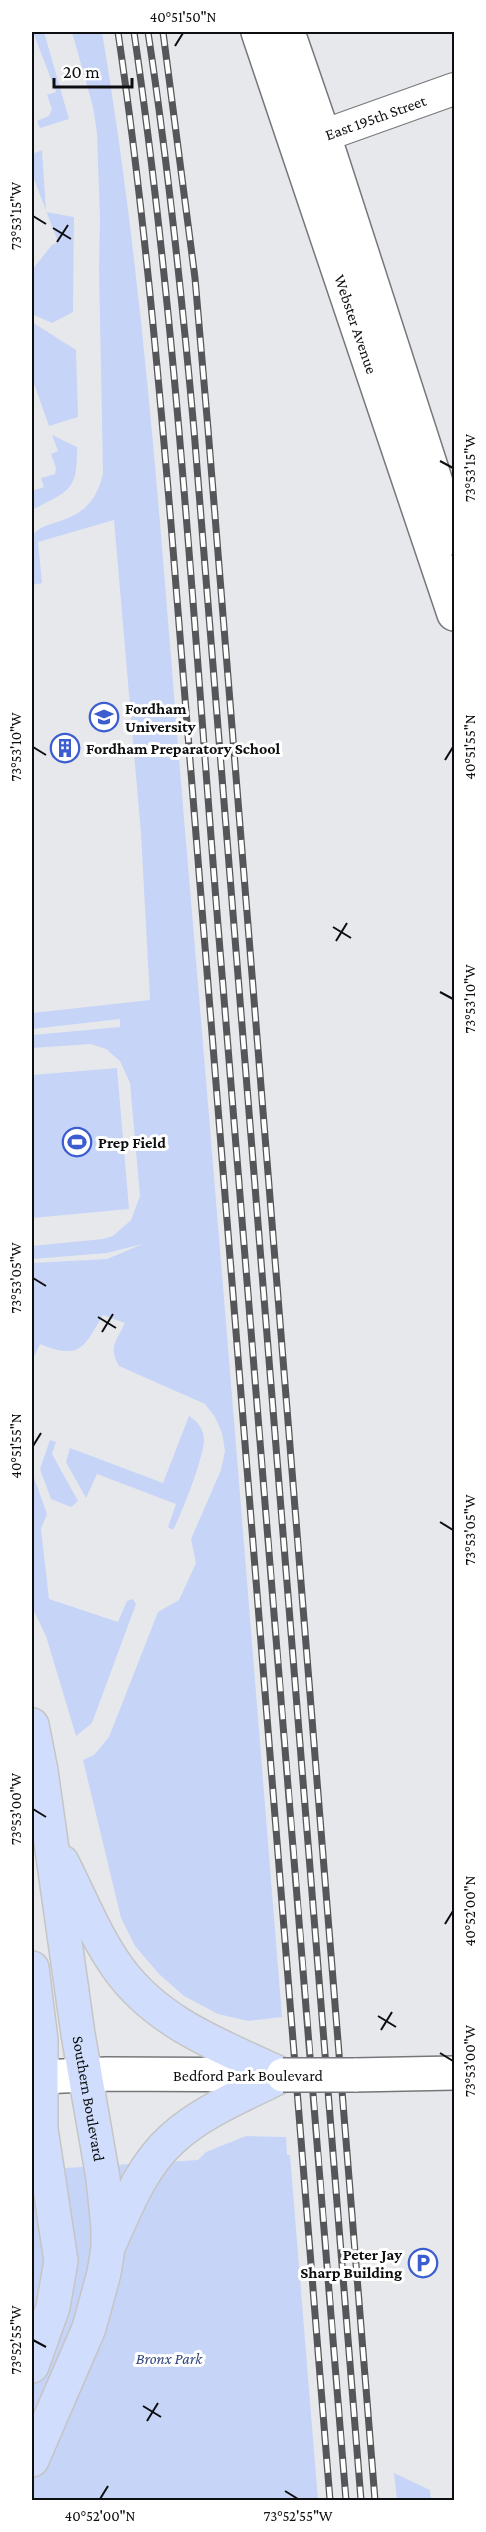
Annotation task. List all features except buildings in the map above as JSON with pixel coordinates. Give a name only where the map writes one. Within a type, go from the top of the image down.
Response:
[{"type":"main road","name":"Webster Avenue","points":[[258,32],[309,140],[454,538]]},
{"type":"main road","name":"Webster Avenue","points":[[288,32],[309,140],[454,614]]},
{"type":"main road","name":"Southern Boulevard","points":[[32,1725],[84,2075],[103,2178],[108,2248],[104,2273],[89,2328],[32,2460]]},
{"type":"main road","points":[[49,1836],[109,1954],[141,1995],[185,2029],[283,2075]]},
{"type":"main road","points":[[32,1968],[41,2040],[41,2129],[61,2261],[53,2307],[32,2366]]},
{"type":"main road","name":"Bedford Park Boulevard","points":[[42,2077],[454,2073]]},
{"type":"main road","points":[[108,2248],[143,2176],[170,2141],[195,2122],[283,2075]]},
{"type":"street","name":"East 195th Street","points":[[309,140],[454,89]]},
{"type":"green space","points":[[33,32],[44,32],[69,119],[40,128],[37,121],[49,116],[52,109],[47,95],[56,92]]},
{"type":"green space","points":[[72,32],[102,32],[130,228],[160,523],[282,2017],[248,2021],[218,2014],[184,1996],[159,1974],[135,1946],[121,1918],[83,1760],[94,1755],[109,1737],[158,1612],[179,1600],[196,1563],[191,1539],[221,1470],[225,1451],[222,1433],[215,1417],[205,1404],[119,1366],[114,1354],[114,1344],[125,1323],[103,1315],[80,1348],[65,1351],[40,1344],[32,1361],[32,1263],[107,1259],[143,1244],[107,1253],[32,1259],[32,1246],[113,1236],[131,1220],[140,1196],[130,1083],[120,1061],[106,1049],[91,1044],[32,1048],[32,1035],[120,1027],[120,1019],[32,1029],[32,1013],[150,1000],[141,834],[114,520],[38,542],[42,583],[32,585],[31,574],[32,538],[44,526],[66,519],[88,505],[97,492],[103,473],[97,133],[93,107]]},
{"type":"green space","points":[[42,150],[46,210],[32,174],[32,154]]},
{"type":"green space","points":[[47,212],[74,217],[73,312],[52,323],[32,314],[32,270],[52,245],[58,242]]},
{"type":"green space","points":[[32,322],[76,350],[78,417],[49,426],[32,378]]},
{"type":"green space","points":[[52,435],[77,447],[73,482],[62,494],[32,510],[32,491],[44,487],[41,478],[55,474],[56,468],[51,454],[58,451]]},
{"type":"green space","name":"Prep Field","points":[[117,1068],[129,1209],[32,1218],[32,1075]]},
{"type":"green space","points":[[189,1416],[201,1428],[204,1439],[203,1447],[192,1485],[173,1530],[168,1527],[176,1504],[97,1474],[86,1498],[66,1462],[70,1448],[163,1483]]},
{"type":"green space","points":[[50,1440],[56,1442],[52,1454],[78,1501],[71,1507],[51,1499],[40,1469]]},
{"type":"green space","points":[[32,1472],[47,1514],[41,1529],[49,1599],[118,1622],[127,1601],[133,1599],[136,1604],[92,1723],[76,1736],[46,1636],[32,1607]]},
{"type":"green space","name":"Bronx Park","points":[[246,2136],[286,2137],[287,2155],[290,2155],[318,2500],[32,2500],[32,2170],[198,2160],[206,2152]]},
{"type":"green space","points":[[394,2473],[430,2490],[431,2500],[397,2500]]},
{"type":"railway","points":[[118,32],[148,277],[171,524],[330,2500]]},
{"type":"railway","points":[[134,32],[164,270],[186,508],[213,867],[346,2500]]},
{"type":"railway","points":[[148,32],[174,231],[194,430],[361,2500]]},
{"type":"railway","points":[[163,32],[195,278],[208,429],[375,2500]]},
{"type":"place","name":"Fordham University","points":[[104,717]]},
{"type":"place","name":"Fordham Preparatory School","points":[[65,748]]},
{"type":"place","name":"Prep Field","points":[[77,1142]]},
{"type":"place","name":"Peter Jay Sharp Building","points":[[423,2263]]}]
